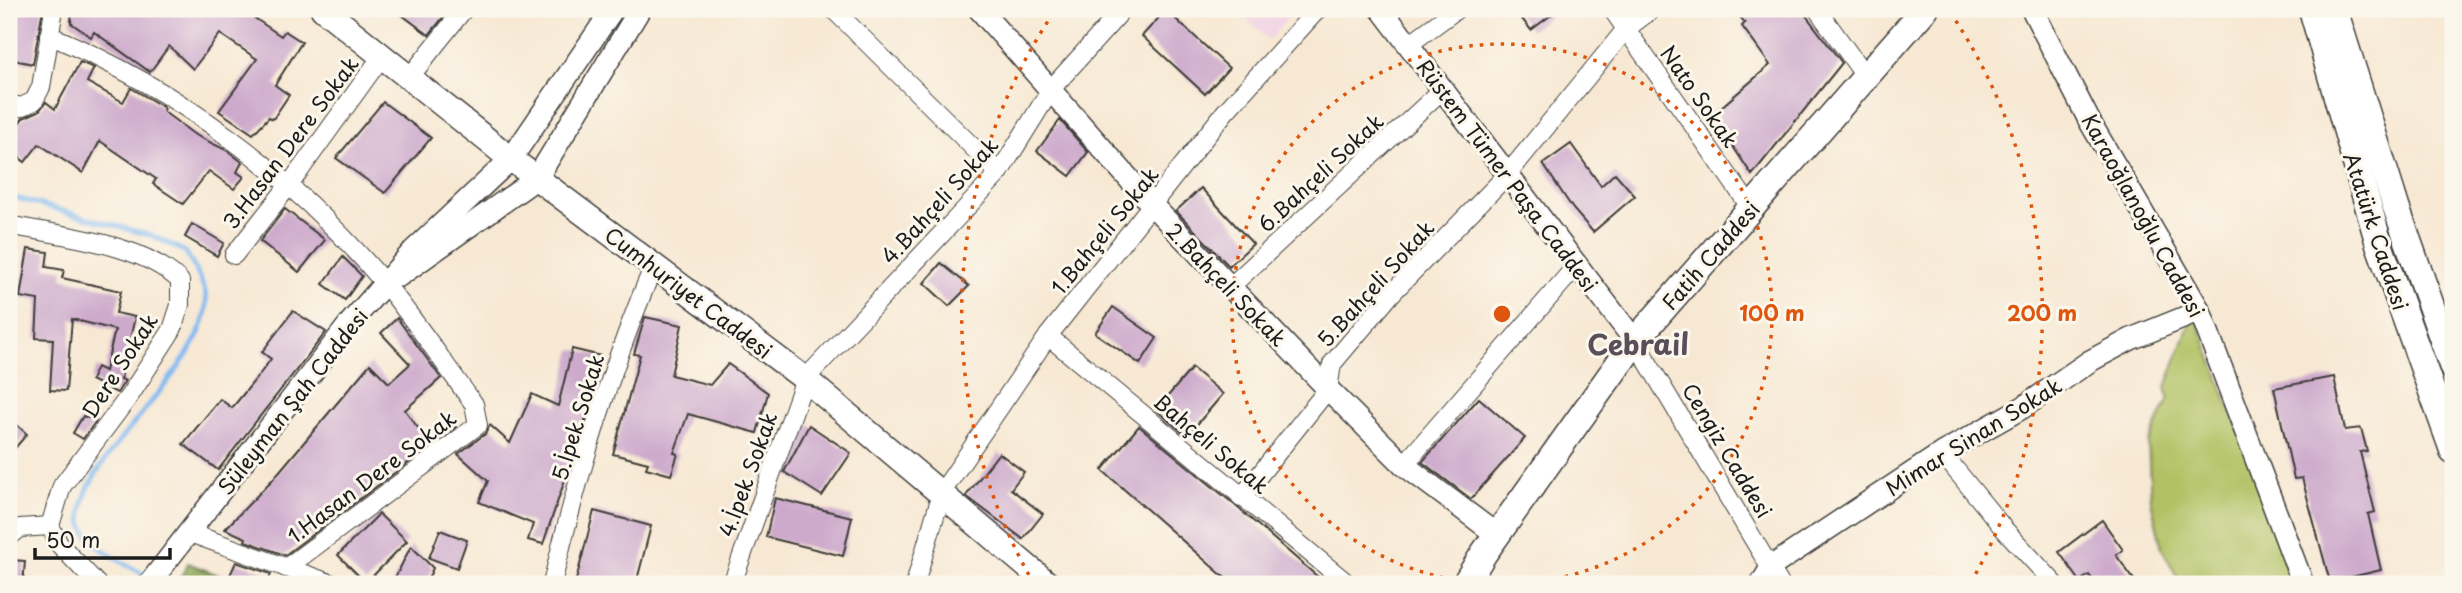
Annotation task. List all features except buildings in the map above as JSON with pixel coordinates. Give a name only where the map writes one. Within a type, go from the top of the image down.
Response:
[{"type":"main road","name":"Cumhuriyet Caddesi","points":[[325,9],[511,159],[805,379],[942,492],[1034,579]]},
{"type":"main road","name":"Fatih Caddesi","points":[[1465,584],[1635,341],[1925,9]]},
{"type":"main road","name":"Atatürk Caddesi","points":[[2312,9],[2379,244],[2453,450]]},
{"type":"main road","name":"Atatürk Caddesi","points":[[2334,9],[2396,207],[2453,368]]},
{"type":"street","points":[[15,106],[34,101],[41,87],[54,9]]},
{"type":"street","points":[[410,78],[464,9]]},
{"type":"street","name":"Süleyman Şah Caddesi","points":[[149,584],[349,323],[386,285],[413,251],[511,159],[613,9]]},
{"type":"street","points":[[537,178],[640,9]]},
{"type":"street","points":[[833,9],[999,173]]},
{"type":"street","name":"2.Bahçeli Sokak","points":[[979,9],[1052,88],[1153,206],[1328,389],[1404,465],[1497,535]]},
{"type":"street","name":"4.Bahçeli Sokak","points":[[805,379],[999,173],[1052,88],[1117,16],[1119,9]]},
{"type":"street","name":"1.Bahçeli Sokak","points":[[915,584],[942,492],[1048,336],[1225,112],[1318,9]]},
{"type":"street","name":"Rüstem Tümer Paşa Caddesi","points":[[1381,9],[1635,341]]},
{"type":"street","points":[[1409,45],[1457,9]]},
{"type":"street","name":"Nato Sokak","points":[[1612,9],[1751,208]]},
{"type":"street","name":"5.Bahçeli Sokak","points":[[1241,498],[1328,389],[1332,364],[1392,293],[1507,175],[1626,29],[1652,9]]},
{"type":"street","points":[[1817,9],[1865,76]]},
{"type":"street","name":"Karaoğlanoğlu Caddesi","points":[[2032,9],[2090,122],[2200,311],[2303,584]]},
{"type":"street","name":"1.Hasan Dere Sokak","points":[[49,34],[107,60],[147,84],[251,153],[290,184],[386,285],[474,404],[478,425],[286,568]]},
{"type":"street","name":"3.Hasan Dere Sokak","points":[[234,255],[290,184],[382,56]]},
{"type":"street","name":"6.Bahçeli Sokak","points":[[1229,288],[1443,90]]},
{"type":"street","name":"Süleyman Şah Caddesi","points":[[386,285],[425,261],[537,178]]},
{"type":"street","name":"Dere Sokak","points":[[9,225],[138,254],[168,268],[180,281],[180,304],[172,330],[130,395],[62,486],[50,526]]},
{"type":"street","name":"5.İpek Sokak","points":[[552,584],[592,441],[634,312],[654,265]]},
{"type":"street","points":[[1404,465],[1577,265]]},
{"type":"street","name":"Mimar Sinan Sokak","points":[[1771,578],[1942,453],[2022,408],[2090,361],[2131,339],[2200,311]]},
{"type":"street","name":"Bahçeli Sokak","points":[[1048,336],[1348,584]]},
{"type":"street","name":"Cengiz Caddesi","points":[[1635,341],[1771,578]]},
{"type":"street","name":"4.İpek Sokak","points":[[732,584],[805,379]]},
{"type":"street","points":[[1942,453],[2004,529],[2055,584]]},
{"type":"street","points":[[9,537],[20,528],[50,526],[59,544],[86,580]]},
{"type":"street","points":[[190,533],[332,584]]},
{"type":"shaded area","points":[[1236,9],[1295,9],[1269,40]]},
{"type":"green space","points":[[2194,312],[2296,584],[2181,584],[2162,548],[2151,501],[2148,444],[2169,398],[2166,387]]},
{"type":"green space","points":[[188,563],[241,584],[177,584]]},
{"type":"waterway","points":[[9,196],[153,236],[186,252],[203,285],[206,296],[202,324],[187,354],[113,449],[93,479],[82,506],[85,530],[96,544],[149,577]]},
{"type":"district","name":"Cebrail","points":[[1638,343]]}]
